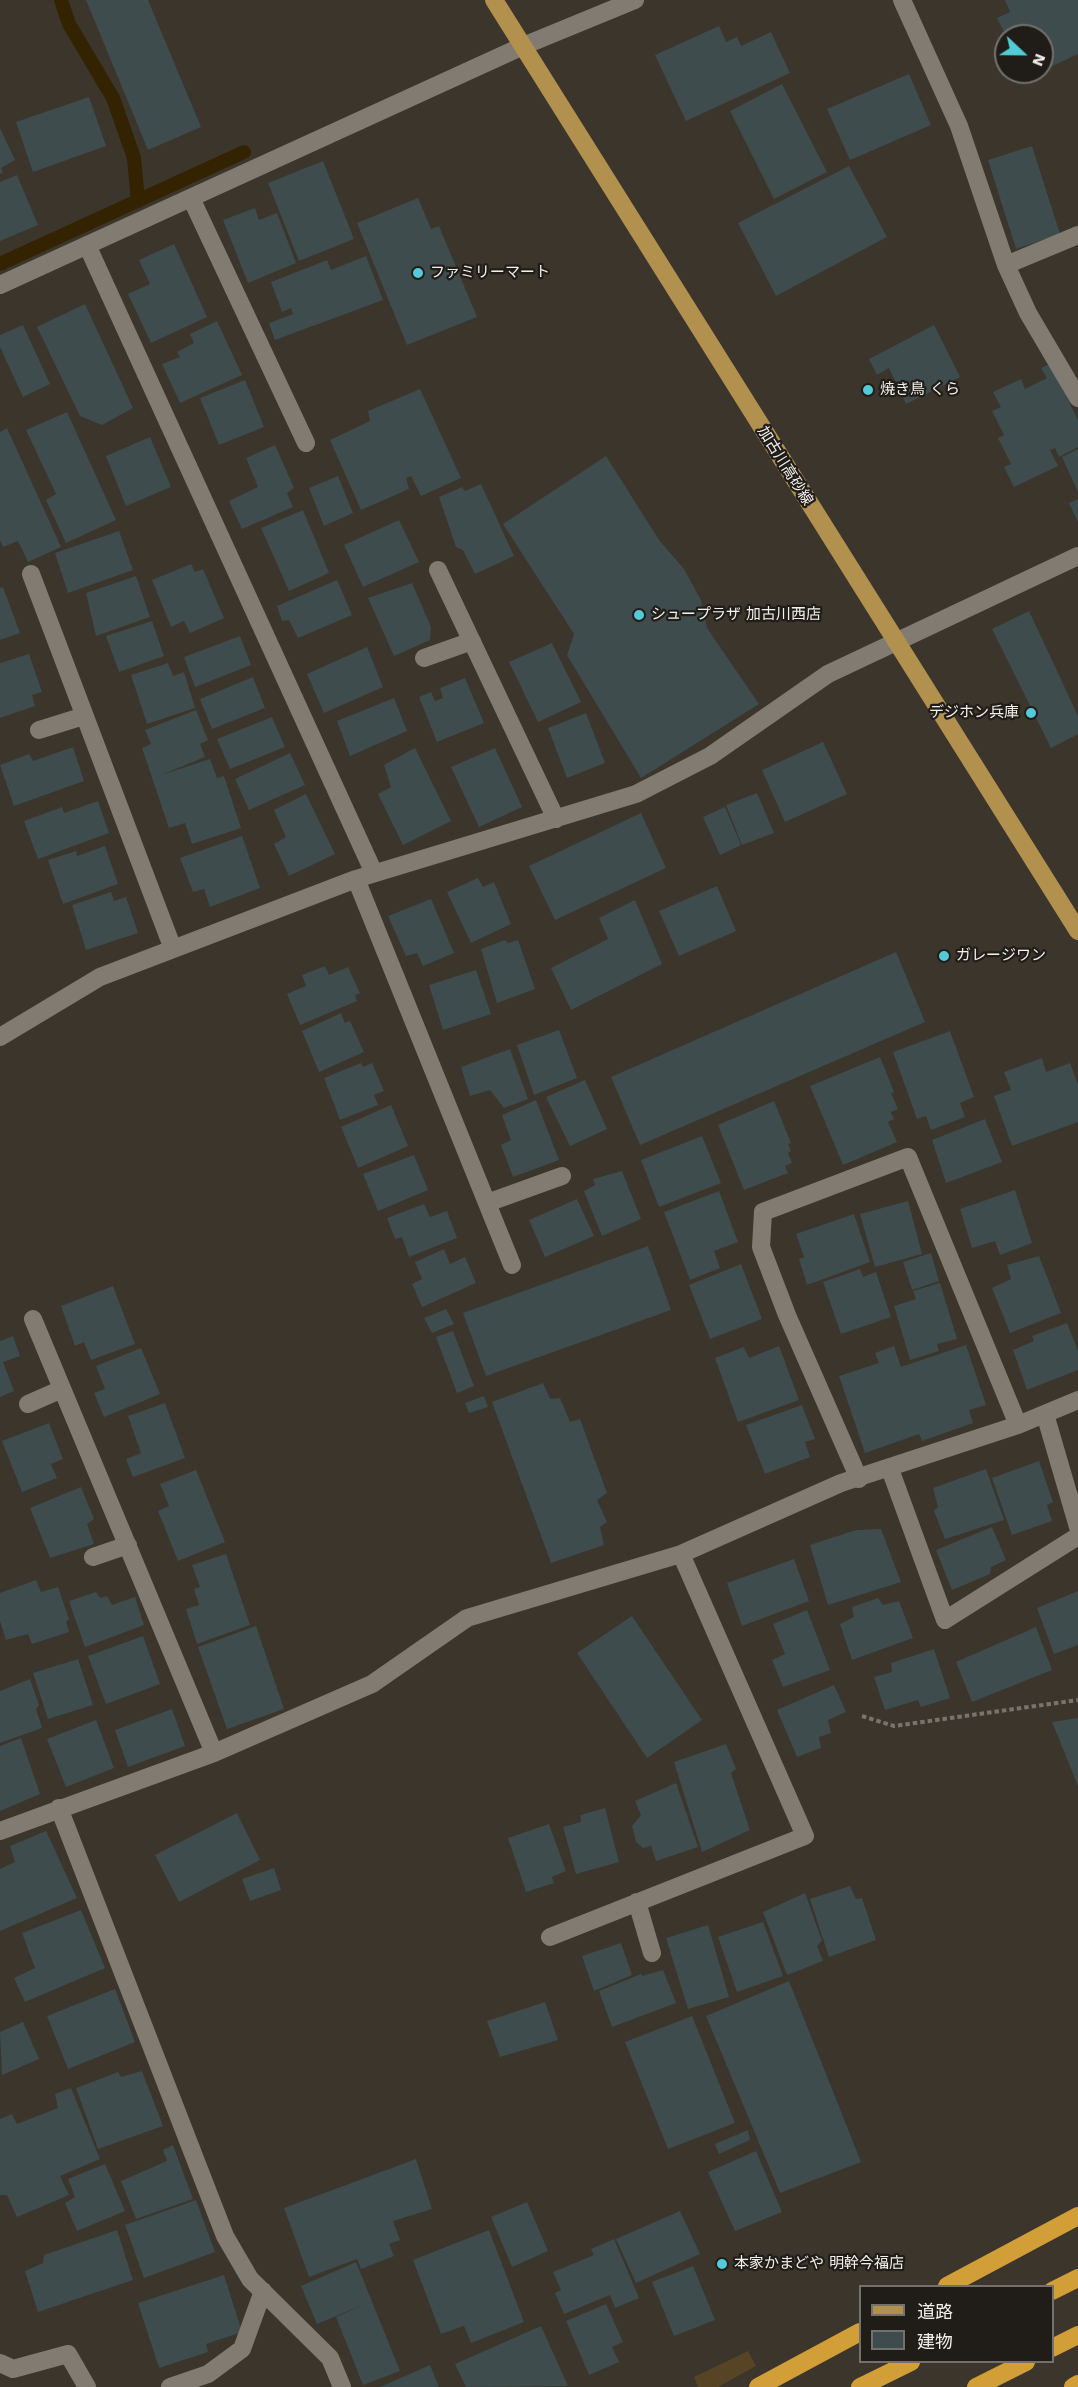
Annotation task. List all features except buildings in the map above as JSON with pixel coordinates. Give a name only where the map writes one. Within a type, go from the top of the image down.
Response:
[{"type":"highway","points":[[948,2285],[1078,2216]]},
{"type":"highway","points":[[1054,2290],[1078,2278]]},
{"type":"highway","points":[[758,2387],[859,2333]]},
{"type":"highway","points":[[1054,2348],[1078,2336]]},
{"type":"highway","points":[[860,2387],[907,2363]]},
{"type":"highway","points":[[976,2387],[1022,2363]]},
{"type":"highway","points":[[1072,2387],[1078,2384]]},
{"type":"main road","name":"加古川高砂線","points":[[494,0],[1078,931]]},
{"type":"street","points":[[0,285],[523,46],[635,0]]},
{"type":"street","points":[[902,0],[959,126],[1006,265],[1028,313],[1078,398]]},
{"type":"street","points":[[191,198],[306,442]]},
{"type":"street","points":[[1006,265],[1078,235]]},
{"type":"street","points":[[87,245],[374,873]]},
{"type":"street","points":[[0,1037],[100,977],[356,879],[636,794],[710,756],[828,674],[1078,556]]},
{"type":"street","points":[[438,570],[556,819]]},
{"type":"street","points":[[31,574],[173,949]]},
{"type":"street","points":[[424,658],[472,641]]},
{"type":"street","points":[[39,730],[84,716]]},
{"type":"street","points":[[356,879],[512,1266]]},
{"type":"street","points":[[859,1479],[787,1315],[761,1247],[763,1212],[908,1156],[1018,1425]]},
{"type":"street","points":[[487,1203],[562,1176]]},
{"type":"street","points":[[33,1319],[214,1753]]},
{"type":"street","points":[[28,1404],[62,1389]]},
{"type":"street","points":[[0,1831],[214,1753],[372,1684],[467,1618],[681,1554],[841,1483],[890,1469],[1018,1425],[1078,1400]]},
{"type":"street","points":[[1045,1414],[1078,1527]]},
{"type":"street","points":[[890,1469],[945,1620],[1078,1536]]},
{"type":"street","points":[[93,1557],[128,1545]]},
{"type":"street","points":[[550,1937],[805,1836],[681,1554]]},
{"type":"street","points":[[59,1808],[225,2235],[250,2279],[330,2358],[342,2387]]},
{"type":"street","points":[[637,1902],[652,1953]]},
{"type":"street","points":[[170,2387],[208,2374],[242,2349],[263,2291]]},
{"type":"street","points":[[0,2363],[13,2369],[68,2354],[87,2387]]},
{"type":"path","points":[[862,1716],[894,1726],[1078,1700]]},
{"type":"shaded area","points":[[748,2351],[756,2366],[718,2387],[698,2387],[694,2377]]},
{"type":"waterway","points":[[61,0],[69,24],[113,98],[134,158],[138,201]]},
{"type":"waterway","points":[[0,264],[244,152]]},
{"type":"place","name":"ファミリーマート","points":[[418,273]]},
{"type":"place","name":"焼き鳥 くら","points":[[868,390]]},
{"type":"place","name":"シュープラザ 加古川西店","points":[[639,615]]},
{"type":"place","name":"デジホン兵庫","points":[[1031,713]]},
{"type":"place","name":"ガレージワン","points":[[944,956]]},
{"type":"place","name":"本家かまどや 明幹今福店","points":[[722,2264]]}]
